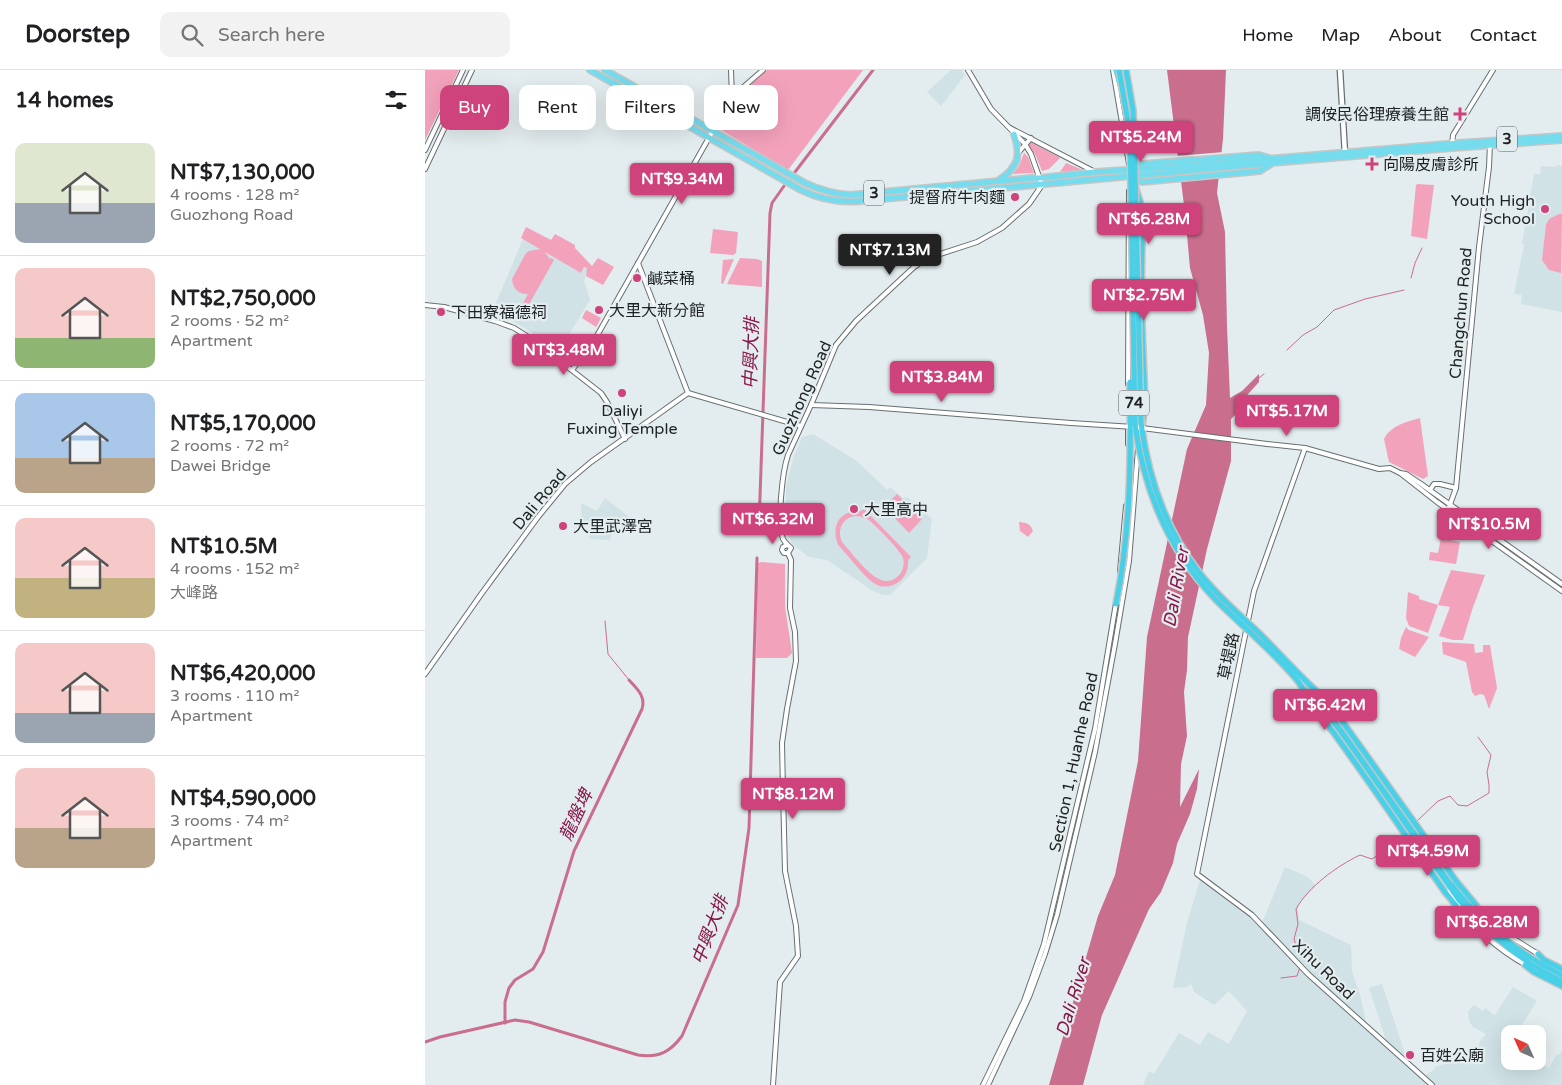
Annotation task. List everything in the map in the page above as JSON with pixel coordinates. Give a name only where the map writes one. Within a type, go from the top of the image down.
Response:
[{"type":"highway","name":"74","points":[[1121,70],[1134,126],[1141,423],[1153,484],[1164,513],[1183,549],[1198,572],[1218,595],[1260,635],[1349,737],[1448,880],[1463,898],[1492,928],[1515,946],[1541,964],[1562,974]]},
{"type":"highway","points":[[1121,70],[1118,81],[1127,93]]},
{"type":"highway","name":"74","points":[[1127,93],[1130,133],[1135,424],[1143,472],[1158,515],[1178,553],[1215,599],[1300,680],[1459,900],[1475,918],[1502,942],[1561,984]]},
{"type":"highway","points":[[1136,189],[1140,202],[1142,243],[1141,299],[1145,384],[1141,432]]},
{"type":"highway","points":[[1116,604],[1128,531],[1130,503],[1130,343],[1133,329]]},
{"type":"highway","points":[[1300,680],[1325,699],[1343,721],[1456,881],[1476,905]]},
{"type":"highway","points":[[1300,680],[1312,704],[1350,755],[1445,892],[1463,914]]},
{"type":"highway","points":[[1538,954],[1544,960],[1562,969]]},
{"type":"highway","points":[[1525,965],[1534,972],[1561,984]]},
{"type":"main road","name":"3","points":[[590,70],[801,190],[818,198],[831,201],[849,202],[1135,178],[1267,161]]},
{"type":"main road","name":"3","points":[[605,70],[811,186],[834,193],[851,195],[1041,178],[1138,167],[1267,161],[1562,136]]},
{"type":"main road","points":[[1340,70],[1345,155]]},
{"type":"main road","points":[[998,181],[1014,167],[1018,153],[1013,134]]},
{"type":"main road","name":"3","points":[[1490,143],[1562,140]]},
{"type":"street","points":[[425,150],[463,70]]},
{"type":"street","points":[[425,169],[473,70]]},
{"type":"street","points":[[731,70],[732,85]]},
{"type":"street","points":[[746,85],[763,70]]},
{"type":"street","points":[[968,70],[991,109],[1010,128],[1013,134],[1025,144],[1041,178],[1042,185]]},
{"type":"street","points":[[1121,70],[1130,111],[1132,132],[1129,152],[1131,169],[1135,178]]},
{"type":"street","points":[[1121,70],[1131,169]]},
{"type":"street","points":[[1452,146],[1453,135],[1493,70]]},
{"type":"street","points":[[1010,128],[1095,172]]},
{"type":"street","points":[[571,370],[594,341],[713,132]]},
{"type":"street","points":[[1018,153],[1031,138]]},
{"type":"street","name":"Changchun Road","points":[[1448,510],[1456,488],[1490,143]]},
{"type":"street","name":"Section 1, Huanhe Road","points":[[988,1085],[1029,997],[1045,954],[1059,907],[1095,752],[1129,561],[1137,454],[1141,432],[1135,357],[1135,178]]},
{"type":"street","name":"Section 1, Huanhe Road","points":[[983,1085],[1024,1001],[1046,936],[1095,729],[1116,604],[1126,502],[1135,178]]},
{"type":"street","name":"Guozhong Road","points":[[773,1085],[780,982],[799,956],[796,926],[785,871],[783,744],[796,661],[795,632],[790,608],[791,560],[789,553],[791,548],[783,539],[781,529],[781,484],[788,455],[838,342],[884,294],[925,259],[977,242],[995,233],[1029,204],[1042,185]]},
{"type":"street","points":[[638,263],[688,393],[801,426]]},
{"type":"street","points":[[425,305],[444,307],[495,321],[519,331],[603,396],[625,439]]},
{"type":"street","name":"Dali Road","points":[[425,674],[487,586],[565,484],[591,462],[688,393]]},
{"type":"street","points":[[811,405],[889,408],[1134,427],[1305,448],[1379,468],[1389,468],[1400,473],[1448,510],[1562,591]]},
{"type":"street","name":"草堤路","points":[[1197,874],[1257,581],[1305,448]]},
{"type":"street","points":[[1400,473],[1406,474],[1430,490],[1562,584]]},
{"type":"street","points":[[1427,494],[1434,484],[1456,488]]},
{"type":"street","points":[[1248,622],[1308,682],[1334,714],[1454,885],[1471,904],[1476,905],[1500,928],[1522,945],[1538,954]]},
{"type":"street","points":[[1246,630],[1297,682],[1326,718],[1457,901],[1463,914],[1495,943],[1525,965]]},
{"type":"street","name":"Xihu Road","points":[[1197,874],[1252,915],[1308,974],[1432,1085]]},
{"type":"street","points":[[1522,945],[1528,954],[1562,974]]},
{"type":"shaded area","points":[[425,70],[459,70],[452,85],[440,85],[440,109],[425,140]]},
{"type":"shaded area","points":[[767,70],[863,70],[788,170],[721,130],[778,130],[778,85],[750,85]]},
{"type":"shaded area","points":[[951,70],[962,70],[965,75],[941,106],[927,92]]},
{"type":"shaded area","points":[[1030,142],[1060,158],[1049,169],[1042,171],[1035,154],[1028,146]]},
{"type":"shaded area","points":[[1024,153],[1028,157],[1034,173],[1013,174],[1019,166]]},
{"type":"shaded area","points":[[1066,163],[1083,170],[1060,172]]},
{"type":"shaded area","name":"Youth High School","points":[[1556,165],[1562,166],[1562,312],[1521,304],[1522,295],[1514,294],[1524,245],[1522,244],[1534,174],[1540,174],[1541,166],[1556,167]]},
{"type":"shaded area","points":[[1416,185],[1434,185],[1427,239],[1411,236]]},
{"type":"shaded area","points":[[1562,214],[1561,273],[1549,270],[1542,260],[1546,225],[1549,219]]},
{"type":"shaded area","points":[[526,227],[551,240],[555,234],[575,245],[575,248],[592,266],[598,258],[614,267],[603,285],[586,276],[587,268],[584,267],[581,273],[521,238]]},
{"type":"shaded area","points":[[713,229],[738,232],[736,253],[733,255],[710,253]]},
{"type":"shaded area","points":[[523,239],[581,272],[584,267],[588,268],[584,281],[590,300],[559,351],[525,328],[493,310]]},
{"type":"shaded area","points":[[540,249],[550,259],[554,260],[527,308],[522,305],[528,294],[517,290],[512,279],[526,253]]},
{"type":"shaded area","points":[[740,258],[762,261],[762,287],[727,284]]},
{"type":"shaded area","points":[[734,259],[723,284],[721,283],[723,260]]},
{"type":"shaded area","points":[[586,310],[601,318],[596,327],[582,318]]},
{"type":"shaded area","points":[[1420,418],[1428,476],[1423,479],[1389,462],[1384,439],[1395,427]]},
{"type":"shaded area","name":"大里高中","points":[[813,434],[857,461],[887,490],[890,487],[903,498],[907,497],[932,519],[927,558],[890,595],[883,595],[873,591],[827,560],[809,557],[792,544],[786,528],[786,486],[794,456],[802,437]]},
{"type":"shaded area","points":[[897,494],[922,519],[909,533],[884,507]]},
{"type":"shaded area","points":[[605,498],[639,526],[613,525],[610,540],[589,539],[591,525],[582,524],[581,503],[597,511]]},
{"type":"shaded area","points":[[864,509],[911,557],[908,560],[904,577],[894,585],[880,586],[870,580],[837,542],[836,527],[843,515]],"holes":[[[857,516],[867,519],[887,537],[901,554],[904,564],[897,577],[888,581],[872,575],[842,542],[840,533],[842,525],[847,519]]]},
{"type":"shaded area","points":[[1019,522],[1031,526],[1033,531],[1028,537],[1020,531]]},
{"type":"shaded area","points":[[1441,538],[1460,542],[1456,564],[1429,560],[1430,552],[1438,553]]},
{"type":"shaded area","points":[[757,563],[785,564],[785,607],[792,653],[787,658],[756,658]]},
{"type":"shaded area","points":[[1451,570],[1485,575],[1463,640],[1453,640],[1439,636],[1450,607],[1438,605]]},
{"type":"shaded area","points":[[1408,592],[1419,596],[1419,599],[1438,605],[1428,633],[1409,626],[1406,618]]},
{"type":"shaded area","points":[[1406,627],[1409,630],[1429,637],[1415,657],[1399,649]]},
{"type":"shaded area","points":[[1442,642],[1474,644],[1475,653],[1483,652],[1483,645],[1490,645],[1497,688],[1489,709],[1484,695],[1475,696],[1472,692],[1466,662],[1443,654]]},
{"type":"shaded area","points":[[1285,867],[1308,877],[1316,886],[1298,908],[1299,920],[1351,945],[1352,971],[1361,998],[1366,1023],[1386,1040],[1369,988],[1382,984],[1407,1060],[1425,1075],[1437,1066],[1467,1059],[1466,1052],[1479,1046],[1480,1041],[1486,1034],[1473,1027],[1469,1021],[1468,1011],[1474,1005],[1483,1011],[1485,1008],[1495,1015],[1513,987],[1537,1001],[1522,1025],[1501,1025],[1501,1070],[1546,1070],[1546,1066],[1549,1068],[1557,1054],[1559,1055],[1562,1051],[1562,1085],[1143,1085],[1149,1071],[1154,1074],[1179,1033],[1200,1045],[1208,1032],[1229,1044],[1247,1011],[1229,991],[1214,1005],[1194,992],[1191,983],[1187,987],[1173,988],[1187,923],[1200,880],[1247,915],[1262,923]]},
{"type":"water","name":"Dali River","points":[[1167,70],[1226,70],[1223,139],[1217,193],[1225,232],[1230,398],[1242,391],[1259,374],[1259,382],[1238,405],[1237,413],[1231,419],[1231,461],[1207,549],[1188,637],[1184,692],[1187,736],[1181,764],[1180,807],[1199,769],[1197,789],[1190,814],[1177,844],[1173,863],[1161,892],[1149,909],[1102,1015],[1083,1085],[1049,1085],[1098,916],[1115,875],[1138,761],[1147,637],[1187,449],[1206,405],[1209,353],[1203,315],[1190,268]]},
{"type":"pier","points":[[1224,152],[1221,178],[1179,181],[1176,156]]},
{"type":"waterway","name":"中興大排","points":[[795,172],[873,70]]},
{"type":"waterway","name":"中興大排","points":[[759,525],[770,213],[772,203],[784,186]]},
{"type":"waterway","points":[[1411,278],[1422,248]]},
{"type":"waterway","points":[[1287,350],[1303,335],[1317,327],[1334,310],[1365,299],[1404,290]]},
{"type":"waterway","points":[[1259,378],[1264,374]]},
{"type":"waterway","name":"中興大排","points":[[425,1042],[515,1020],[529,1022],[645,1056],[663,1053],[682,1036],[738,905],[749,828],[757,558]]},
{"type":"waterway","name":"龍盤埤","points":[[605,621],[608,654],[629,680]]},
{"type":"waterway","name":"龍盤埤","points":[[505,1023],[505,1002],[509,988],[515,980],[533,969],[543,952],[574,851],[642,709],[642,696],[629,680]]},
{"type":"waterway","points":[[1416,822],[1438,801],[1450,796],[1458,805],[1467,806],[1489,793],[1487,772],[1491,755],[1478,737]]},
{"type":"waterway","points":[[1298,952],[1294,939],[1298,924],[1296,909],[1315,885],[1342,865],[1360,855],[1372,859],[1392,846],[1403,835]]},
{"type":"waterway","points":[[1281,978],[1297,976],[1300,967]]},
{"type":"place","name":"調侒民俗理療養生館","points":[[1460,114]]},
{"type":"place","name":"向陽皮膚診所","points":[[1372,164]]},
{"type":"place","name":"提督府牛肉麵","points":[[1015,197]]},
{"type":"place","name":"Youth High School","points":[[1545,209]]},
{"type":"place","name":"鹹菜桶","points":[[637,278]]},
{"type":"place","name":"大里大新分館","points":[[599,310]]},
{"type":"place","name":"下田寮福德祠","points":[[441,312]]},
{"type":"place","name":"Daliyi Fuxing Temple","points":[[622,393]]},
{"type":"place","name":"大里高中","points":[[854,509]]},
{"type":"place","name":"大里武澤宮","points":[[563,526]]},
{"type":"place","name":"百姓公廟","points":[[1410,1055]]}]
